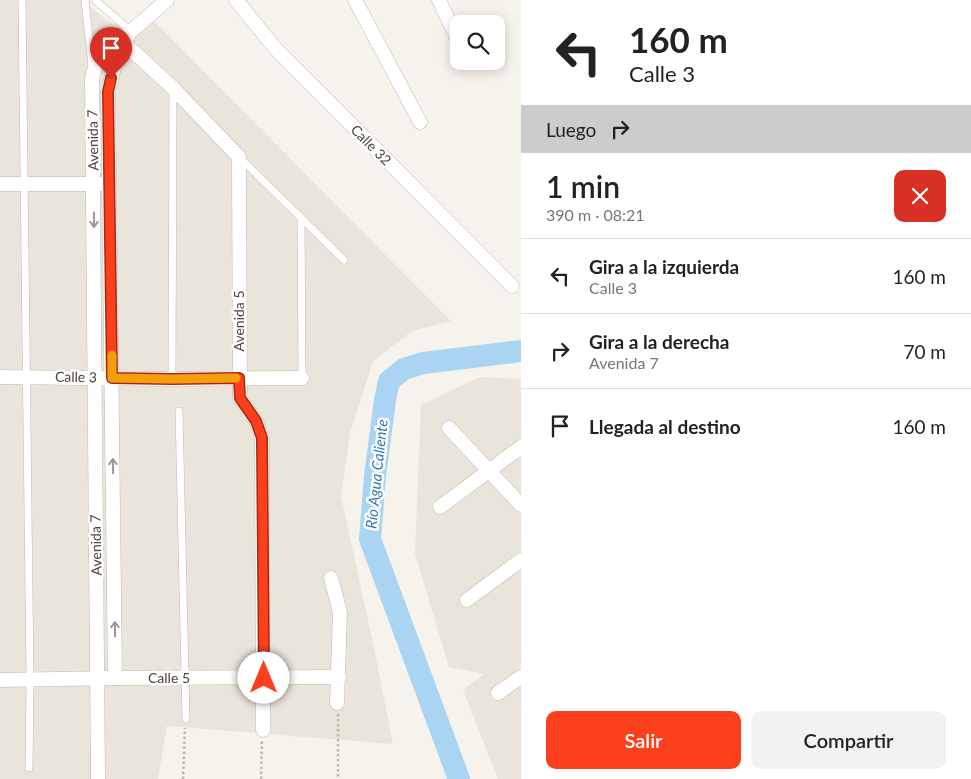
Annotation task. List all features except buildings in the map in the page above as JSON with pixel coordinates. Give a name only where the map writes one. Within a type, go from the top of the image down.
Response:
[{"type":"street","points":[[93,72],[99,58],[109,47],[128,37],[167,0]]},
{"type":"street","name":"Calle 32","points":[[236,0],[275,48],[512,286]]},
{"type":"street","points":[[355,0],[420,122]]},
{"type":"street","points":[[439,0],[450,23]]},
{"type":"street","points":[[128,37],[172,88],[239,157]]},
{"type":"street","name":"Avenida 7","points":[[115,678],[108,92],[111,78],[128,37]]},
{"type":"street","name":"Avenida 7","points":[[93,72],[98,779]]},
{"type":"street","name":"Avenida 5","points":[[239,157],[240,398],[256,421],[262,438],[263,730]]},
{"type":"street","points":[[0,184],[24,182],[110,184]]},
{"type":"street","name":"Calle 3","points":[[0,377],[302,378]]},
{"type":"street","points":[[449,428],[521,505]]},
{"type":"street","points":[[440,507],[521,447]]},
{"type":"street","points":[[467,600],[521,560]]},
{"type":"street","points":[[332,578],[340,612],[337,703]]},
{"type":"street","name":"Calle 5","points":[[0,680],[339,677]]},
{"type":"street","points":[[498,693],[521,677]]},
{"type":"lane","points":[[22,0],[30,768]]},
{"type":"lane","points":[[85,0],[93,72]]},
{"type":"lane","points":[[94,0],[128,37]]},
{"type":"lane","points":[[172,88],[172,379]]},
{"type":"lane","points":[[239,157],[344,260]]},
{"type":"lane","points":[[301,218],[302,378]]},
{"type":"lane","points":[[179,410],[186,719]]},
{"type":"path","points":[[337,703],[338,779]]},
{"type":"path","points":[[183,779],[186,719]]},
{"type":"path","points":[[260,779],[263,730]]},
{"type":"shaded area","points":[[0,0],[83,0],[106,20],[136,35],[152,19],[451,321],[412,331],[373,361],[350,433],[341,496],[393,744],[167,726],[158,779],[0,779]]},
{"type":"shaded area","points":[[480,377],[521,379],[521,779],[498,779],[463,690],[484,674],[449,667],[415,554],[421,405]]},
{"type":"waterway","name":"Río Agua Caliente","points":[[459,779],[370,539],[375,476],[385,400],[389,381],[404,369],[423,363],[521,351]]},
{"type":"slow traffic","points":[[112,355],[112,378],[236,378]]},
{"type":"route","points":[[111,78],[108,92],[112,378],[239,378],[240,398],[256,421],[262,438],[264,678]]}]
